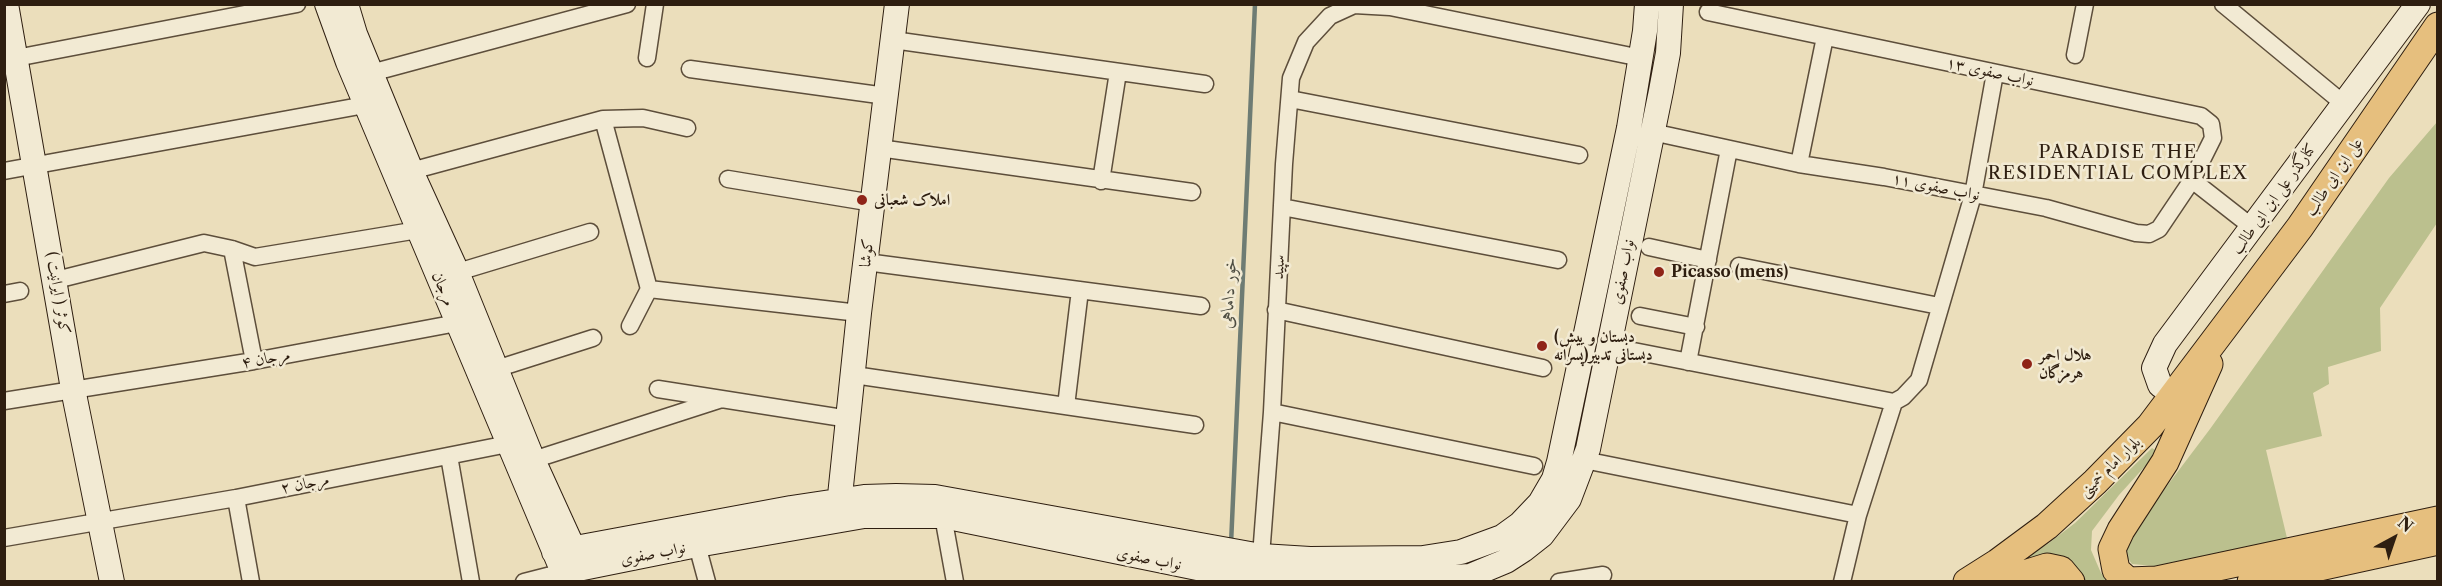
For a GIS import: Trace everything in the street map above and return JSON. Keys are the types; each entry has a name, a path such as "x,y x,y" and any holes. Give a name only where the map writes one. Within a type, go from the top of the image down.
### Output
{"main road":[{"name":"علی ابن ابی طالب","path":"2228,325 2300,227 2435,31"},
{"name":"بلوار امام خمینی","path":"1966,582 1997,563 2047,526 2136,443 2228,325"},
{"path":"2228,325 2165,462 2121,530 2112,549 2116,570 2128,581 2157,580 2438,520"},
{"path":"2251,582 2335,573 2438,541"},
{"path":"1999,582 2047,567 2061,570 2071,578 2071,582"}],"street":[{"name":"کوثر ( ایرانیت )","path":"6,4 36,165 73,389 112,582"},
{"path":"16,58 297,4"},
{"name":"مرجان","path":"327,4 365,105 418,230 448,275 496,369 533,460 568,560"},
{"name":"مرجان","path":"346,4 411,171 448,275 457,324 508,444 568,560"},
{"path":"371,73 627,4"},
{"path":"647,58 655,4"},
{"name":"کوشا","path":"838,511 859,313 897,4"},
{"name":"نواب صفوی","path":"568,560 838,511 864,516 943,516 1150,560 1254,566 1399,580 1470,576 1506,561 1542,535 1556,517 1569,499 1584,460 1608,346 1640,130 1641,58 1647,4"},
{"name":"نواب صفوی","path":"1254,566 1310,559 1423,558 1461,552 1511,531 1540,502 1554,479 1559,462 1583,342 1640,130 1668,53 1671,4"},
{"path":"2074,55 2085,4"},
{"path":"2223,4 2344,104"},
{"name":"کنارگذر علی ابن ابی طالب","path":"2173,394 2160,384 2154,368 2161,352 2418,4"},
{"path":"1354,5 1436,10 1641,58"},
{"name":"سپید","path":"1254,566 1272,412 1291,78 1306,42 1330,16 1354,5"},
{"name":"نواب صفوی ۱۳","path":"1708,12 2201,116 2211,124 2213,138 2192,180"},
{"path":"1799,164 1825,37"},
{"path":"893,40 1205,84"},
{"path":"690,69 886,96"},
{"path":"1101,181 1118,72"},
{"path":"1583,342 1894,402 1903,397 1919,380 1973,195 1995,74"},
{"path":"1290,99 1579,155"},
{"path":"4,171 365,105"},
{"path":"411,171 603,119 643,118 687,128"},
{"path":"603,119 649,289 630,326"},
{"name":"نواب صفوی ۱۱","path":"1640,130 1799,164 1884,177 2046,208 2136,233 2150,234 2159,229 2192,180"},
{"path":"879,148 1192,192"},
{"path":"1688,362 1729,149"},
{"path":"728,179 873,203"},
{"path":"2192,180 2252,227"},
{"path":"1282,207 1558,260"},
{"path":"56,280 204,243 255,257 418,230"},
{"path":"448,275 591,232"},
{"path":"1649,247 1708,260"},
{"path":"232,249 254,362"},
{"path":"866,262 1201,306"},
{"path":"1739,266 1939,306"},
{"path":"649,289 859,313"},
{"path":"1066,406 1080,290"},
{"path":"1276,310 1543,369"},
{"path":"1640,316 1696,327"},
{"name":"مرجان ۴","path":"4,401 254,362 457,324"},
{"path":"496,369 593,338"},
{"path":"854,375 1195,425"},
{"path":"658,389 849,419"},
{"path":"533,460 722,399"},
{"path":"1842,582 1858,515 1894,402"},
{"path":"1272,412 1534,466"},
{"name":"مرجان ۲","path":"4,538 236,498 508,444"},
{"path":"449,456 471,582"},
{"path":"1584,460 1858,515"},
{"name":"نواب صفوی","path":"568,560 697,545 896,496 935,497 1210,563"},
{"path":"236,498 251,582"},
{"path":"943,516 955,582"},
{"path":"697,545 707,582"},
{"path":"524,582 568,560"},
{"path":"1150,560 1179,582"},
{"path":"1558,582 1603,575"}],"green space":[{"path":"2437,122 2437,223 2380,308 2381,351 2328,367 2329,384 2313,393 2322,436 2266,450 2287,538 2190,560 2154,566 2132,564 2123,552 2148,511 2210,429 2389,178"},
{"path":"2152,448 2158,452 2119,495 2092,531 2091,550 2101,573 2109,581 2081,581 2006,570 2049,543 2075,523"}],"waterway":[{"name":"خور داماهی","path":"1231,544 1255,4"}],"place":[{"name":"املاک شعبانی","path":"862,200"},
{"name":"Picasso (mens)","path":"1659,272"},
{"name":"(دبستان و پیش دبستانی تدبیر(پسرانه","path":"1542,346"},
{"name":"هلال احمر هرمزگان","path":"2027,364"}],"district":[{"name":"PARADISE THE RESIDENTIAL COMPLEX","path":"2118,163"}]}
